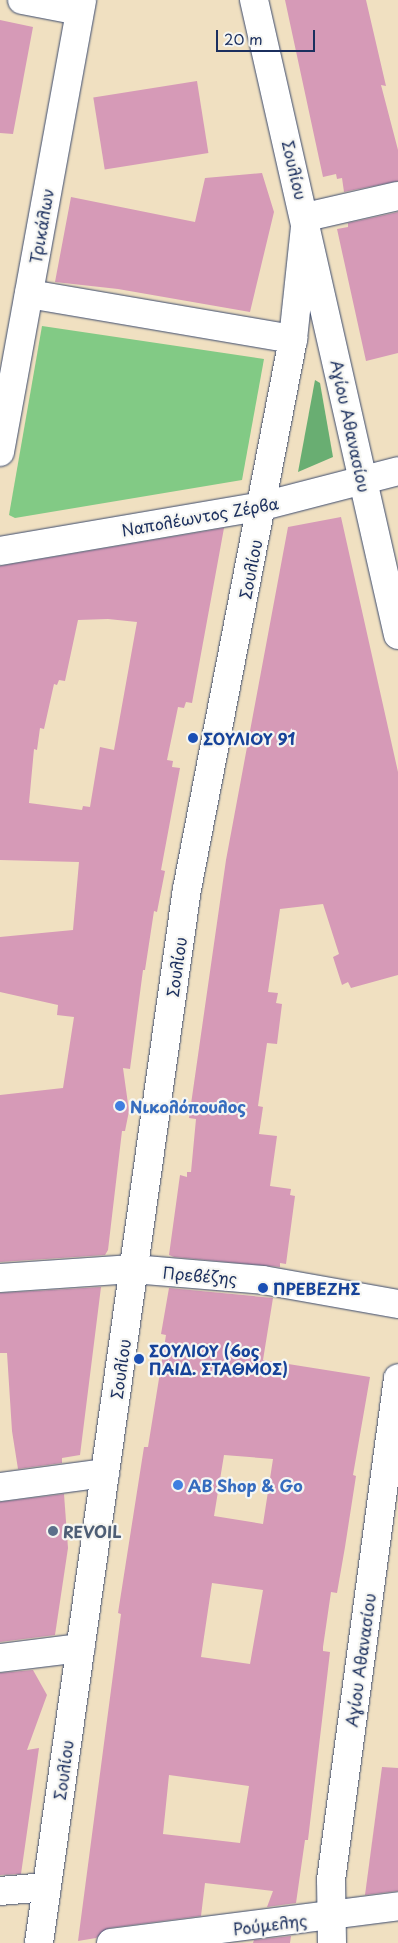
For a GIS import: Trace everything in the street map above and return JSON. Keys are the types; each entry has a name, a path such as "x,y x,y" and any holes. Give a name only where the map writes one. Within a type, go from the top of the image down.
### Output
{"street":[{"path":"22,0 80,5"},
{"name":"Σουλίου","path":"39,1943 187,889 263,506 292,339 306,217 254,0"},
{"name":"Τρικάλων","path":"0,452 80,5"},
{"path":"306,217 398,196"},
{"name":"Αγίου Αθανασίου","path":"306,217 398,635"},
{"path":"29,294 292,339"},
{"name":"Ναπολέωντος Ζέρβα","path":"0,551 263,506 398,471"},
{"name":"Πρεβέζης","path":"0,1278 133,1269 263,1280 398,1304"},
{"name":"Αγίου Αθανασίου","path":"332,1943 330,1880 398,1378"},
{"path":"0,1487 105,1473"},
{"path":"0,1658 80,1648"},
{"path":"0,1891 47,1887"},
{"name":"Ρούμελης","path":"111,1943 398,1906"}],"green space":[{"path":"42,326 264,359 242,480 15,518 9,515"},
{"path":"315,380 320,383 333,457 298,472"}],"building":[{"path":"285,0 366,0 386,86 381,85 398,150 398,181 344,192 342,178 337,179 336,174 323,177"},
{"path":"0,20 33,27 13,134 0,133"},
{"path":"197,81 208,153 105,170 93,97"},
{"path":"262,173 274,212 250,312 118,289 55,282 71,197 195,222 205,178"},
{"path":"398,212 398,353 366,361 337,229 348,227 348,223"},
{"path":"341,517 398,772 398,975 351,988 348,982 342,985 333,957 339,954 323,904 280,909 268,992 278,993 276,1003 282,1004 277,1044 267,1043 258,1106 263,1107 259,1134 277,1136 270,1186 291,1189 290,1195 295,1196 286,1264 280,1263 280,1267 174,1257 169,1255 180,1175 187,1177 187,1172 191,1172 196,1119 189,1118 226,860 288,527"},
{"path":"224,528 192,703 186,702 184,708 178,707 167,760 173,761 172,767 180,768 161,870 165,871 157,912 154,911 145,970 143,970 130,1069 123,1068 129,1111 125,1131 122,1131 108,1250 105,1255 0,1262 0,1095 63,1088 74,1017 57,1015 58,1005 0,992 0,937 73,930 79,862 0,860 0,566","holes":["108,619 137,622 114,750 100,747 90,807 83,806 82,810 29,803 34,749 37,750 40,728 44,729 54,684 57,685 59,680 65,681 78,620"]},
{"path":"101,1287 80,1455 62,1458 62,1463 18,1469 12,1431 7,1353 0,1353 0,1293"},
{"path":"169,1288 273,1298 263,1360 370,1377 353,1475 356,1476 337,1593 331,1592 323,1647 323,1651 330,1652 308,1840 305,1840 296,1903 267,1907 273,1891 205,1883 201,1916 109,1928 96,1938 78,1941 121,1614 118,1613 144,1447 148,1447 166,1335 161,1334","holes":["224,1455 273,1459 263,1524 214,1516","212,1583 263,1590 250,1664 201,1657","169,1775 249,1786 240,1843 163,1834"]},
{"path":"64,1494 68,1548 55,1635 0,1642 0,1502"},
{"path":"33,1670 47,1695 27,1750 39,1748 21,1874 0,1875 0,1673"},
{"path":"382,1767 398,1768 398,1891 365,1895"},
{"path":"291,1936 290,1943 253,1943 254,1940"}],"place":[{"name":"ΣΟΥΛΙΟΥ 91","path":"193,738"},
{"name":"Νικολόπουλος","path":"120,1106"},
{"name":"ΠΡΕΒΕΖΗΣ","path":"263,1288"},
{"name":"ΣΟΥΛΙΟΥ (6ος ΠΑΙΔ. ΣΤΑΘΜΟΣ)","path":"139,1359"},
{"name":"AB Shop & Go","path":"178,1485"},
{"name":"REVOIL","path":"53,1531"}]}
